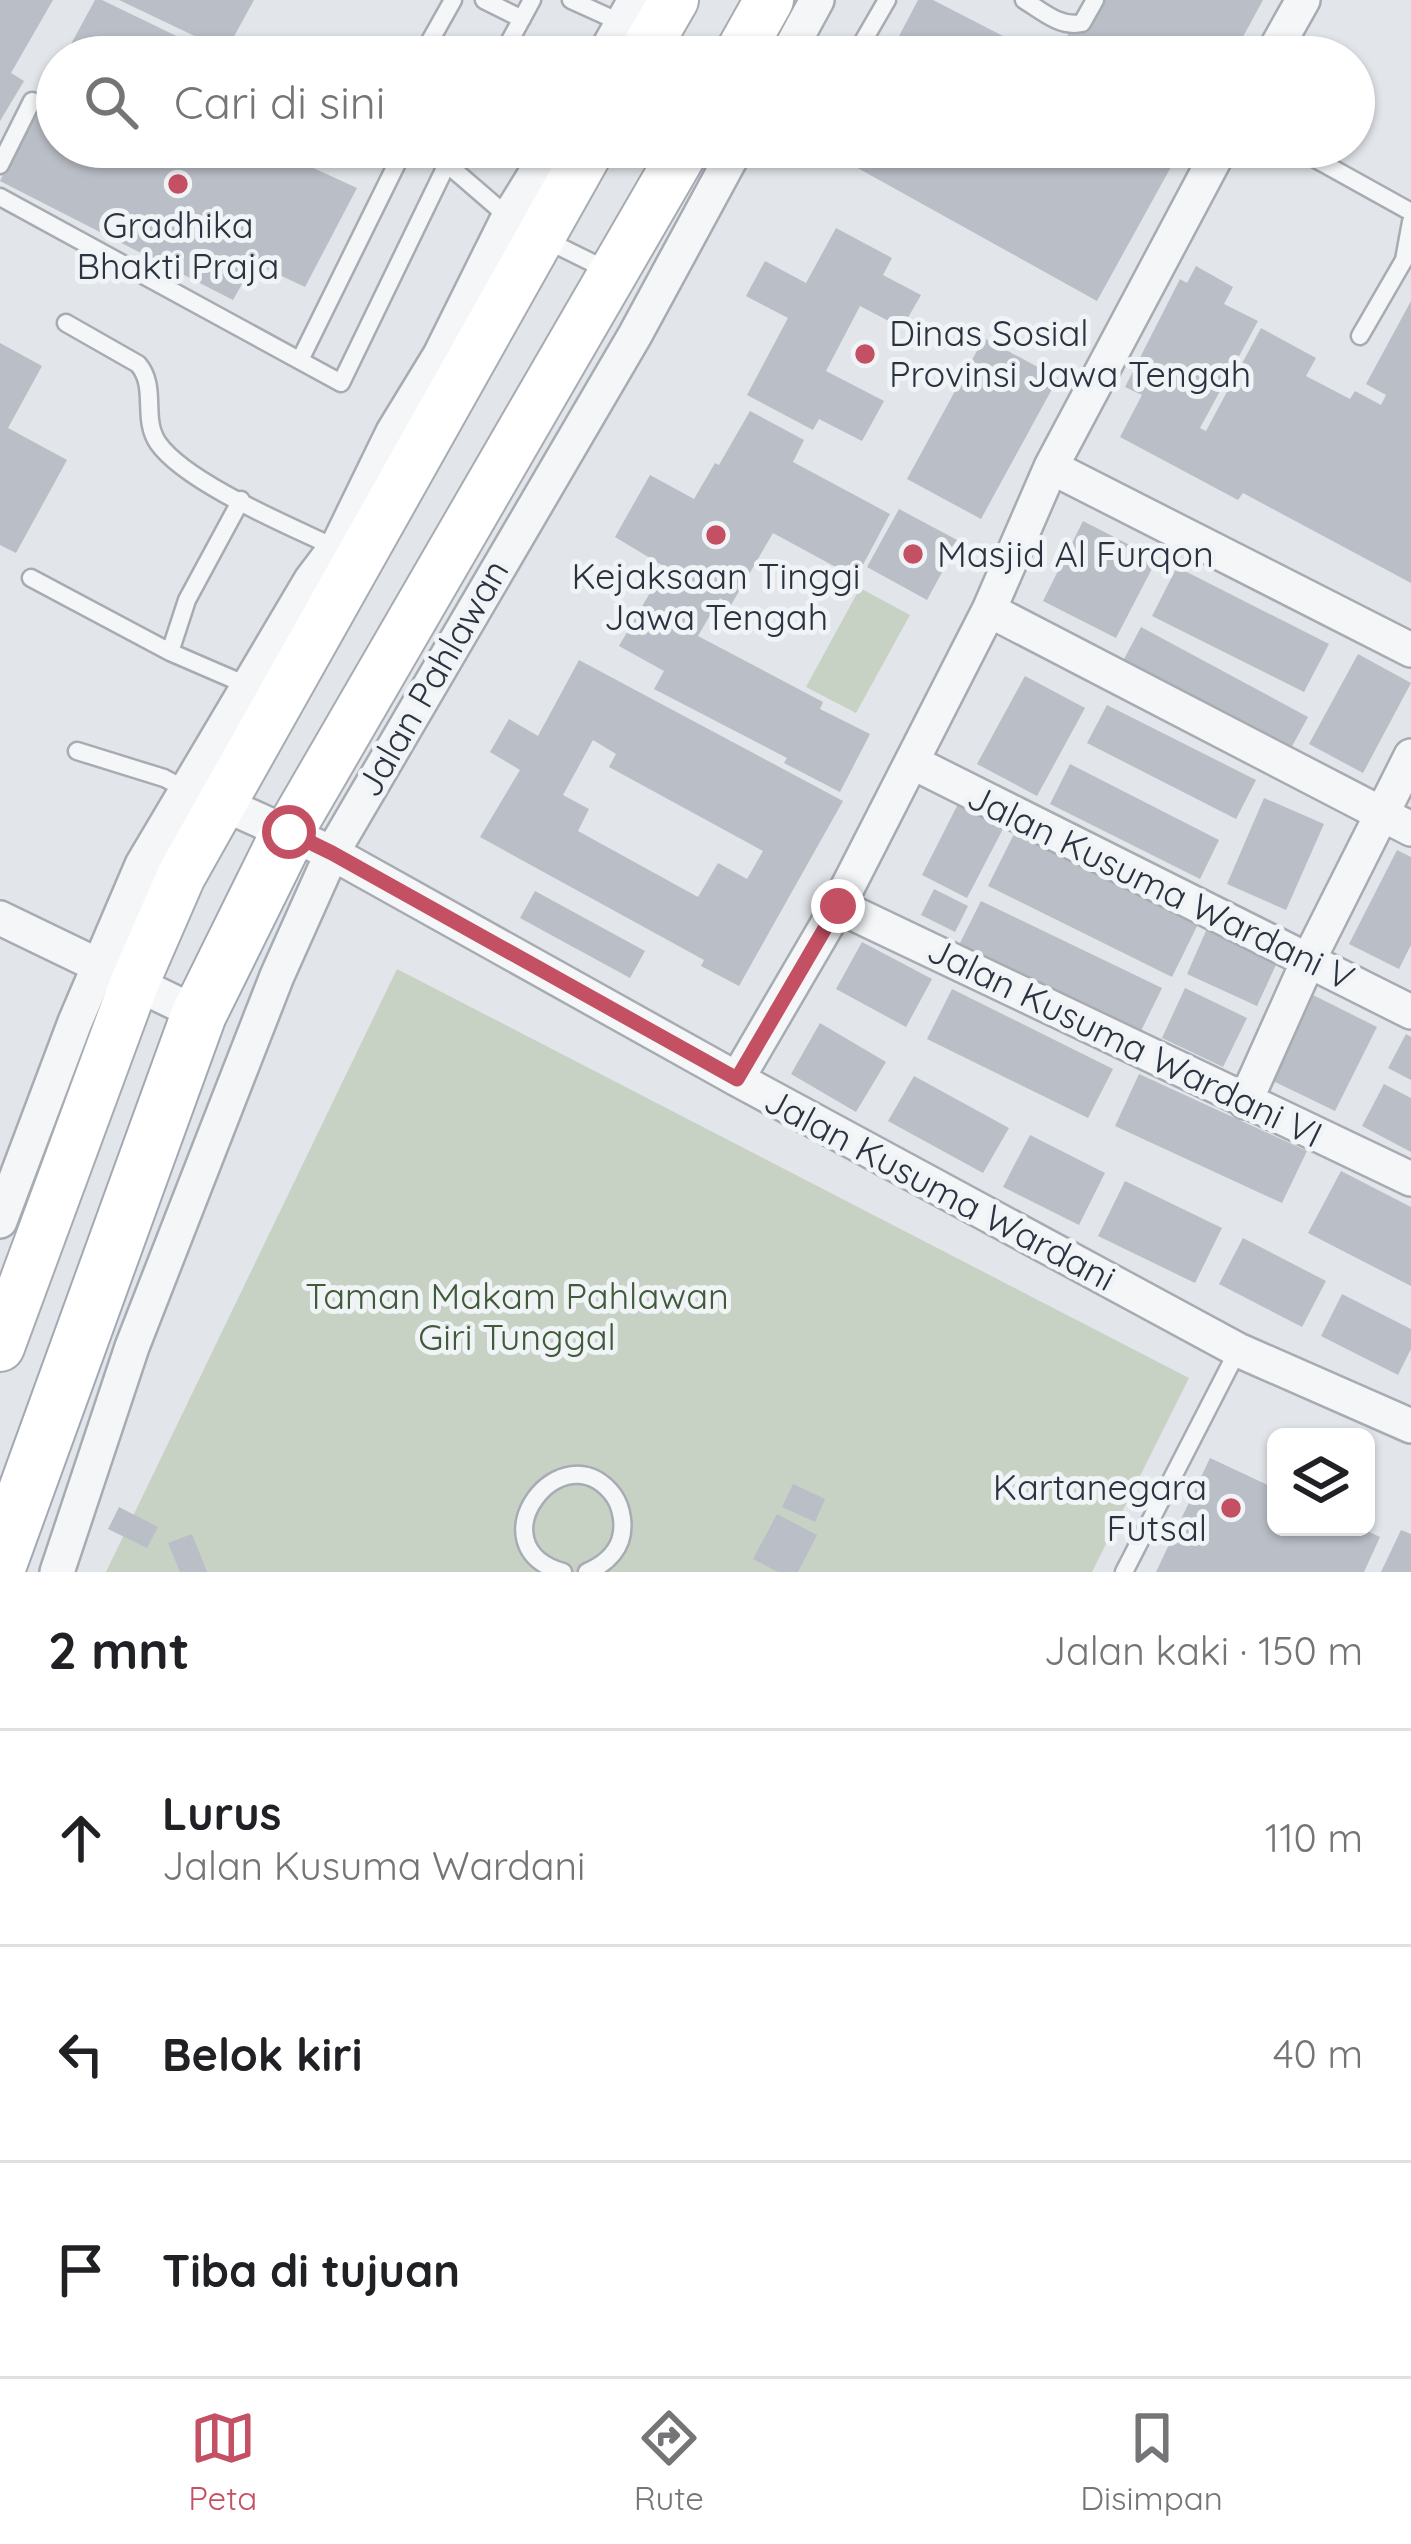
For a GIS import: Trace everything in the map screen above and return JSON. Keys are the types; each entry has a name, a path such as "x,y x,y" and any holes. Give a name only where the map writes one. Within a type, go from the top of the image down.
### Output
{"main road":[{"path":"749,36 769,0"},
{"path":"4,1320 117,976 182,876 204,796 347,554 525,228 574,168"},
{"name":"Jalan Pahlawan","path":"6,1544 199,1015 310,842 674,168"}],"street":[{"path":"798,36 818,0"},
{"path":"1283,36 1303,0"},
{"path":"525,228 545,168"},
{"name":"Jalan Pahlawan","path":"56,1572 132,1347 277,976 310,842 634,335 725,168"},
{"path":"737,1079 838,906 988,610 1051,467 1210,168"},
{"path":"1051,467 1411,650"},
{"path":"988,610 1396,822"},
{"path":"1245,1102 1309,959 1396,822 1411,756"},
{"name":"Jalan Kusuma Wardani V","path":"912,762 1411,1012"},
{"path":"204,796 310,842"},
{"name":"Jalan Kusuma Wardani","path":"310,842 1238,1350 1411,1426"},
{"name":"Jalan Kusuma Wardani VI","path":"838,906 1411,1179"},
{"path":"0,918 199,1015"},
{"path":"0,1221 75,1022 117,976"}],"lane":[{"path":"433,36 453,0"},
{"path":"484,0 522,19"},
{"path":"513,36 532,0"},
{"path":"571,0 645,24"},
{"path":"866,36 887,0"},
{"path":"1024,0 1065,25 1082,23 1095,0"},
{"path":"0,165 32,101"},
{"path":"300,360 395,168"},
{"path":"0,196 341,382 445,168"},
{"path":"464,168 525,228 615,274"},
{"path":"1332,168 1411,212"},
{"path":"1360,337 1404,260 1411,222"},
{"path":"66,323 138,364 148,382 149,419 159,445 205,482 347,554"},
{"path":"170,652 187,600 241,500"},
{"path":"31,578 262,695"},
{"path":"77,751 164,778 204,796"},
{"path":"1124,1572 1238,1350"},
{"path":"556,1571 530,1548 525,1516 541,1489 570,1476 601,1484 621,1510 620,1541 612,1555 587,1572"}],"green space":[{"path":"860,588 910,615 856,713 806,687"},
{"name":"Taman Makam Pahlawan Giri Tunggal","path":"397,969 1189,1378 1092,1572 106,1572"}],"building":[{"path":"0,0 53,0 11,73 24,81 0,121"},
{"path":"95,0 102,0 177,36 75,36"},
{"path":"119,0 254,0 234,36 195,36"},
{"path":"918,0 933,0 1003,36 899,36"},
{"path":"1086,0 1263,0 1243,36 1067,36"},
{"name":"Gradhika Bhakti Praja","path":"36,111 36,168 313,168 357,188 305,287 254,263 233,300 0,181"},
{"path":"858,168 1170,168 1097,301"},
{"path":"836,228 892,258 883,275 921,295 902,328 860,306 826,371 884,401 862,441 819,419 813,430 747,395 788,318 746,296 765,261 806,283"},
{"path":"1196,266 1233,287 1224,304 1258,321 1200,428 1206,431 1261,328 1316,358 1306,376 1350,399 1355,391 1381,405 1386,395 1366,384 1411,301 1411,583 1243,493 1238,500 1120,437 1142,395 1125,387 1180,279 1187,283"},
{"path":"984,338 1058,378 981,519 907,479"},
{"path":"0,343 42,366 8,428 67,460 16,553 0,545"},
{"path":"750,411 804,440 793,462 890,514 856,578 773,533 731,605 720,598 698,636 823,702 820,709 870,734 840,792 784,763 787,758 654,689 664,671 619,646 665,567 615,537 650,475 694,499"},
{"name":"Masjid Al Furqon","path":"899,509 959,541 927,600 867,567"},
{"path":"1083,521 1157,559 1116,638 1043,601"},
{"path":"1177,567 1329,644 1304,692 1152,616"},
{"path":"1141,627 1308,717 1290,750 1123,661"},
{"path":"1358,654 1411,683 1363,773 1309,744"},
{"path":"579,660 843,801 739,986 701,966 704,960 480,837 520,770 490,752 509,719 538,736","holes":["593,740 616,754 609,767 763,851 747,879 718,863 698,897 578,831 589,809 563,795"]},
{"path":"1025,676 1085,708 1037,796 977,764"},
{"path":"1107,705 1256,780 1236,819 1087,743"},
{"path":"1070,764 1219,840 1200,879 1050,804"},
{"path":"1264,798 1324,824 1286,910 1227,884"},
{"path":"958,804 1004,827 967,898 922,875"},
{"path":"1017,828 1201,918 1172,977 988,886"},
{"path":"1397,850 1411,857 1411,945 1399,969 1349,944"},
{"path":"934,889 968,906 955,932 921,915"},
{"path":"535,891 645,951 630,978 520,918"},
{"path":"981,901 1162,988 1139,1035 958,947"},
{"path":"1209,924 1280,956 1257,1006 1187,974"},
{"path":"862,942 932,979 906,1027 836,989"},
{"path":"1185,988 1247,1018 1223,1067 1162,1038"},
{"path":"952,989 1113,1069 1088,1118 927,1039"},
{"path":"1311,994 1377,1027 1335,1111 1269,1079"},
{"path":"820,1023 886,1062 856,1112 791,1074"},
{"path":"1406,1034 1411,1037 1411,1080 1388,1068"},
{"path":"1139,1074 1307,1151 1282,1203 1115,1126"},
{"path":"914,1076 1009,1128 983,1173 888,1121"},
{"path":"1384,1084 1411,1098 1411,1152 1362,1126"},
{"path":"1030,1135 1105,1173 1079,1225 1003,1187"},
{"path":"1341,1171 1411,1207 1411,1286 1308,1233"},
{"path":"1125,1181 1222,1228 1195,1283 1098,1236"},
{"path":"1243,1238 1326,1281 1302,1327 1219,1284"},
{"path":"1342,1294 1411,1329 1411,1349 1398,1375 1321,1336"},
{"name":"Kartanegara Futsal","path":"1210,1458 1267,1485 1267,1536 1380,1537 1364,1572 1156,1572"},
{"path":"793,1484 825,1499 815,1522 782,1507"},
{"path":"119,1507 158,1527 147,1548 108,1529"},
{"path":"777,1514 817,1535 798,1572 778,1572 753,1559"},
{"path":"1401,1530 1411,1534 1411,1572 1381,1572"},
{"path":"192,1534 207,1572 180,1572 168,1543"}],"place":[{"name":"Gradhika Bhakti Praja","path":"178,184"},
{"name":"Dinas Sosial Provinsi Jawa Tengah","path":"865,354"},
{"name":"Kejaksaan Tinggi Jawa Tengah","path":"716,535"},
{"name":"Masjid Al Furqon","path":"913,554"},
{"name":"Kartanegara Futsal","path":"1231,1508"}],"route":[{"path":"289,832 737,1079 838,906"}]}
